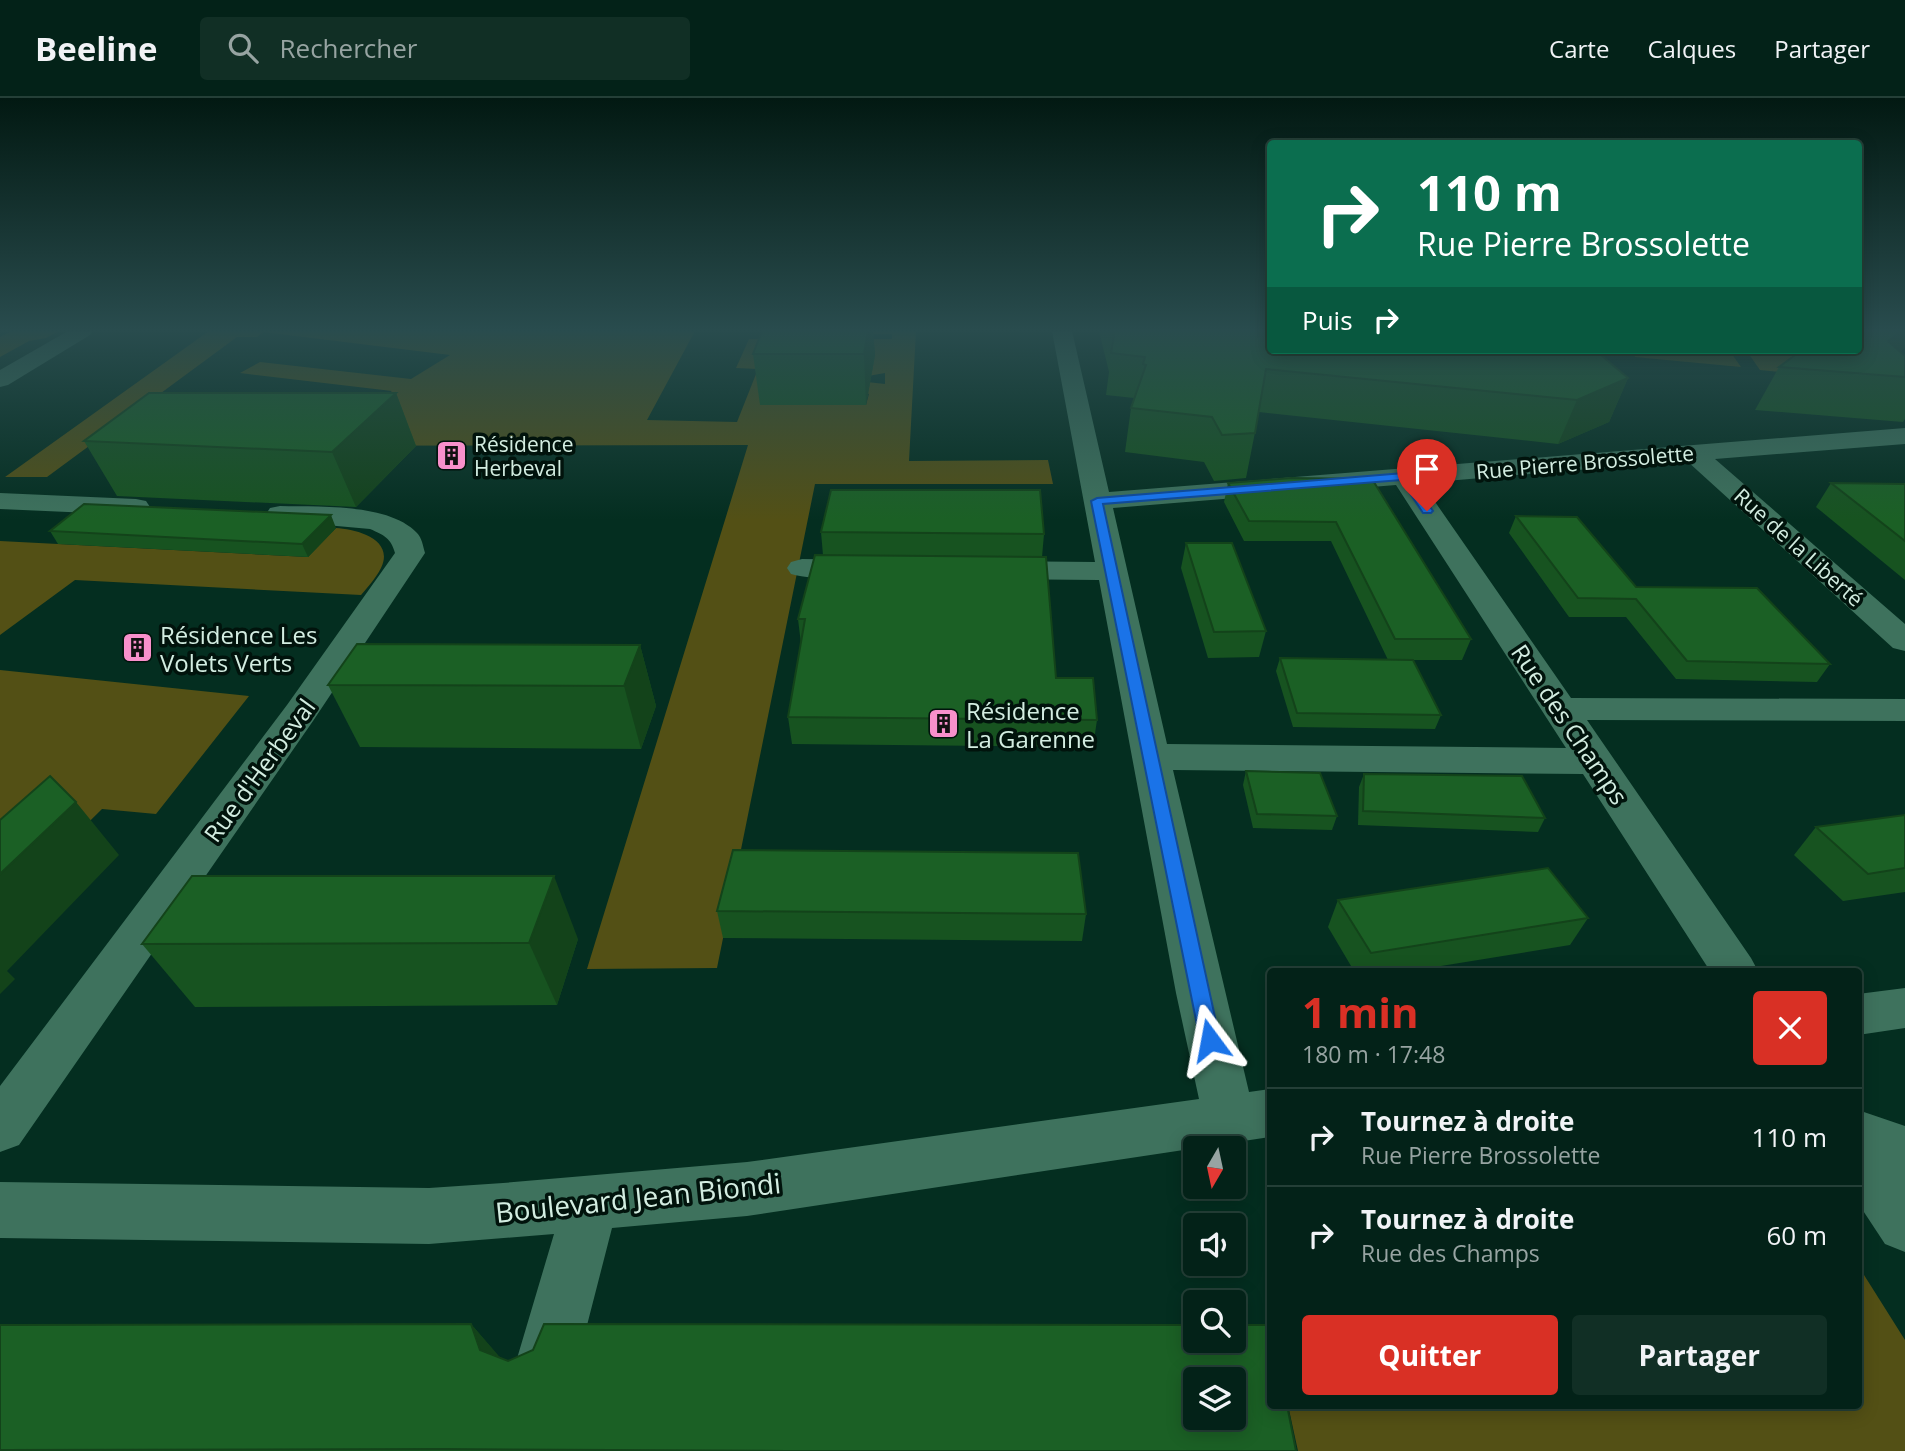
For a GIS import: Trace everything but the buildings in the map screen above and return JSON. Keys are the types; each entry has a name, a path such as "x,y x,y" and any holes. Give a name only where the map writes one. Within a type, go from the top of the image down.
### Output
{"street":[{"path":"1075,394 1200,993 1250,1116"},
{"name":"Rue Pierre Brossolette","path":"1097,501 1905,436"},
{"name":"Rue de la Liberté","path":"1693,453 1905,641"},
{"name":"Rue des Champs","path":"1404,477 1733,968"},
{"path":"0,501 162,508"},
{"name":"Rue d'Herbeval","path":"0,1128 293,722 411,553 411,545 400,531 375,521 245,512"},
{"path":"802,568 896,569"},
{"path":"963,569 1111,571"},
{"path":"1560,709 1905,710"},
{"path":"1150,757 1594,761"},
{"path":"1862,1014 1905,1008"},
{"name":"Boulevard Jean Biondi","path":"0,1210 429,1216 590,1204 747,1188 1250,1116"},
{"path":"1862,1136 1905,1151"},
{"path":"1862,1161 1905,1224"},
{"path":"544,1372 590,1204"}],"shaded area":[{"path":"121,394 159,394 47,477 5,477"},
{"path":"387,394 661,394 647,420 737,422 748,394 783,394 760,404 866,405 869,394 913,394 909,461 1048,460 1053,484 815,484 717,968 587,969 748,445 178,446 351,419"},
{"path":"336,528 363,533 383,550 381,568 361,595 75,580 0,635 0,541 308,557"},
{"path":"0,670 249,696 156,814 102,809 16,894 0,892"},
{"path":"1862,1272 1905,1340 1905,1451 1298,1451 1289,1409 1862,1409"}],"place":[{"name":"Résidence Herbeval","path":"451,456"},
{"name":"Résidence Les Volets Verts","path":"137,648"},
{"name":"Résidence La Garenne","path":"943,724"}],"route":[{"path":"1210,1040 1097,501 1404,477 1427,511"}]}
